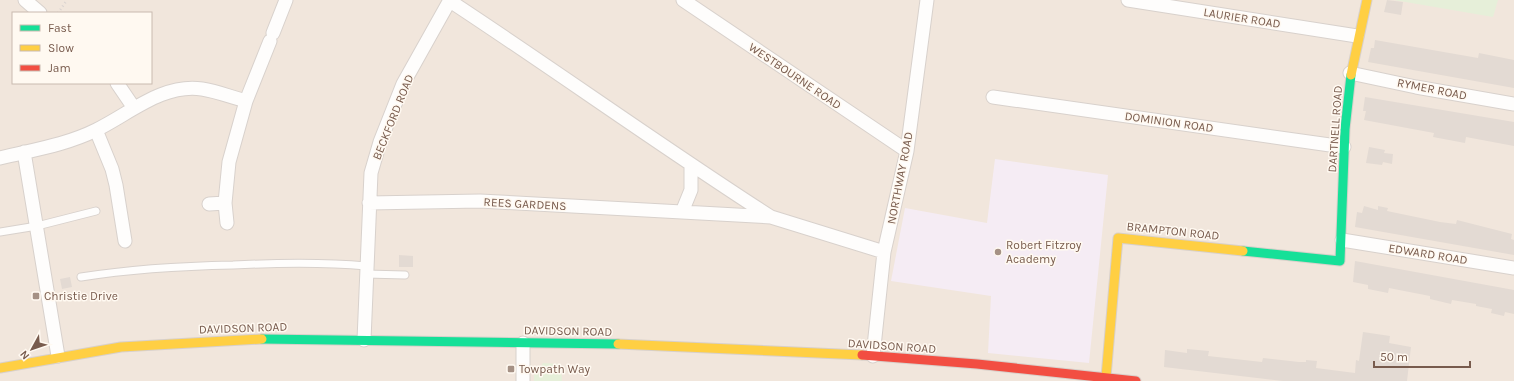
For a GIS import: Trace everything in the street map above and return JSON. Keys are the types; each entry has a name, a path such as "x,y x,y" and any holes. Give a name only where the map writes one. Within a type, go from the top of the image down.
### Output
{"street":[{"path":"25,0 39,12"},
{"path":"227,223 225,204 229,162 246,101 286,0"},
{"name":"REES GARDENS","path":"450,0 558,72 691,166 771,217"},
{"name":"BECKFORD ROAD","path":"364,340 371,173 380,142 403,84 450,0"},
{"name":"WESTBOURNE ROAD","path":"683,0 907,151"},
{"name":"NORTHWAY ROAD","path":"873,356 884,252 907,151 927,0"},
{"name":"LAURIER ROAD","path":"1128,0 1357,36"},
{"name":"DARTNELL ROAD","path":"1340,261 1342,240 1344,147 1350,73 1357,36 1367,0"},
{"name":"RYMER ROAD","path":"1350,73 1416,87 1514,104"},
{"path":"118,84 134,108"},
{"path":"0,158 67,142 96,130 134,108 164,94 187,88 202,89 246,101"},
{"name":"DOMINION ROAD","path":"993,97 1344,147"},
{"path":"96,130 112,169 125,241"},
{"path":"24,152 58,356"},
{"path":"682,212 691,190 691,166"},
{"name":"REES GARDENS","path":"369,203 480,201 771,217 884,252"},
{"path":"209,204 225,204"},
{"name":"BRAMPTON ROAD","path":"1106,377 1118,238 1340,261"},
{"name":"EDWARD ROAD","path":"1342,240 1514,268"},
{"name":"DAVIDSON ROAD","path":"0,368 58,356 121,347 213,340 279,338 523,343 603,343 873,356 1136,381"},
{"path":"523,343 523,381"}],"lane":[{"path":"0,232 36,226 96,211"},
{"path":"82,277 135,270 271,263 344,264 366,270 405,275"}],"path":[{"path":"59,12 67,0"}],"shaded area":[{"path":"0,0 1514,0 1514,381 0,381"},
{"name":"Robert Fitzroy Academy","path":"995,159 1108,175 1089,363 988,353 991,296 891,281 905,208 987,223"}],"green space":[{"path":"1394,0 1498,0 1493,17"},
{"path":"543,363 561,364 562,381 534,381 534,375"}],"building":[{"path":"1387,0 1403,2 1401,15 1384,12"},
{"path":"1375,40 1478,58 1479,53 1514,60 1514,88 1368,62 1371,48 1374,48"},
{"path":"1365,97 1514,122 1514,146 1466,137 1465,143 1433,137 1434,133 1364,120 1366,111 1363,111"},
{"path":"1369,147 1385,150 1384,153 1393,154 1392,164 1383,162 1382,165 1366,163"},
{"path":"1364,206 1378,210 1378,206 1388,208 1387,211 1440,222 1456,224 1457,220 1512,234 1511,239 1514,240 1514,255 1355,227 1357,212 1362,213"},
{"path":"399,255 413,256 413,267 399,267"},
{"path":"1355,261 1514,290 1514,314 1505,312 1504,316 1491,313 1492,309 1476,306 1476,304 1452,300 1451,304 1430,299 1430,296 1389,288 1388,293 1368,289 1368,285 1353,282"},
{"path":"70,277 72,287 62,289 60,279"},
{"path":"1363,332 1390,336 1389,343 1411,347 1407,381 1283,381 1164,367 1165,350 1187,353 1187,349 1209,351 1208,356 1262,362 1263,358 1299,362 1306,362 1306,360 1317,361 1316,368 1355,373 1356,360 1359,361"}],"traffic: fast":[{"path":"1243,251 1340,261 1345,129 1351,75"},
{"path":"262,339 618,344"}],"traffic: slow":[{"path":"1351,75 1367,0"},
{"path":"1106,377 1118,238 1243,251"},
{"path":"0,368 121,347 262,339"},
{"path":"618,344 862,355"}],"traffic: jam":[{"path":"862,355 977,364 1136,381"}],"place":[{"name":"Robert Fitzroy Academy","path":"998,252"},
{"name":"Christie Drive","path":"36,296"},
{"name":"Towpath Way","path":"511,369"}]}
